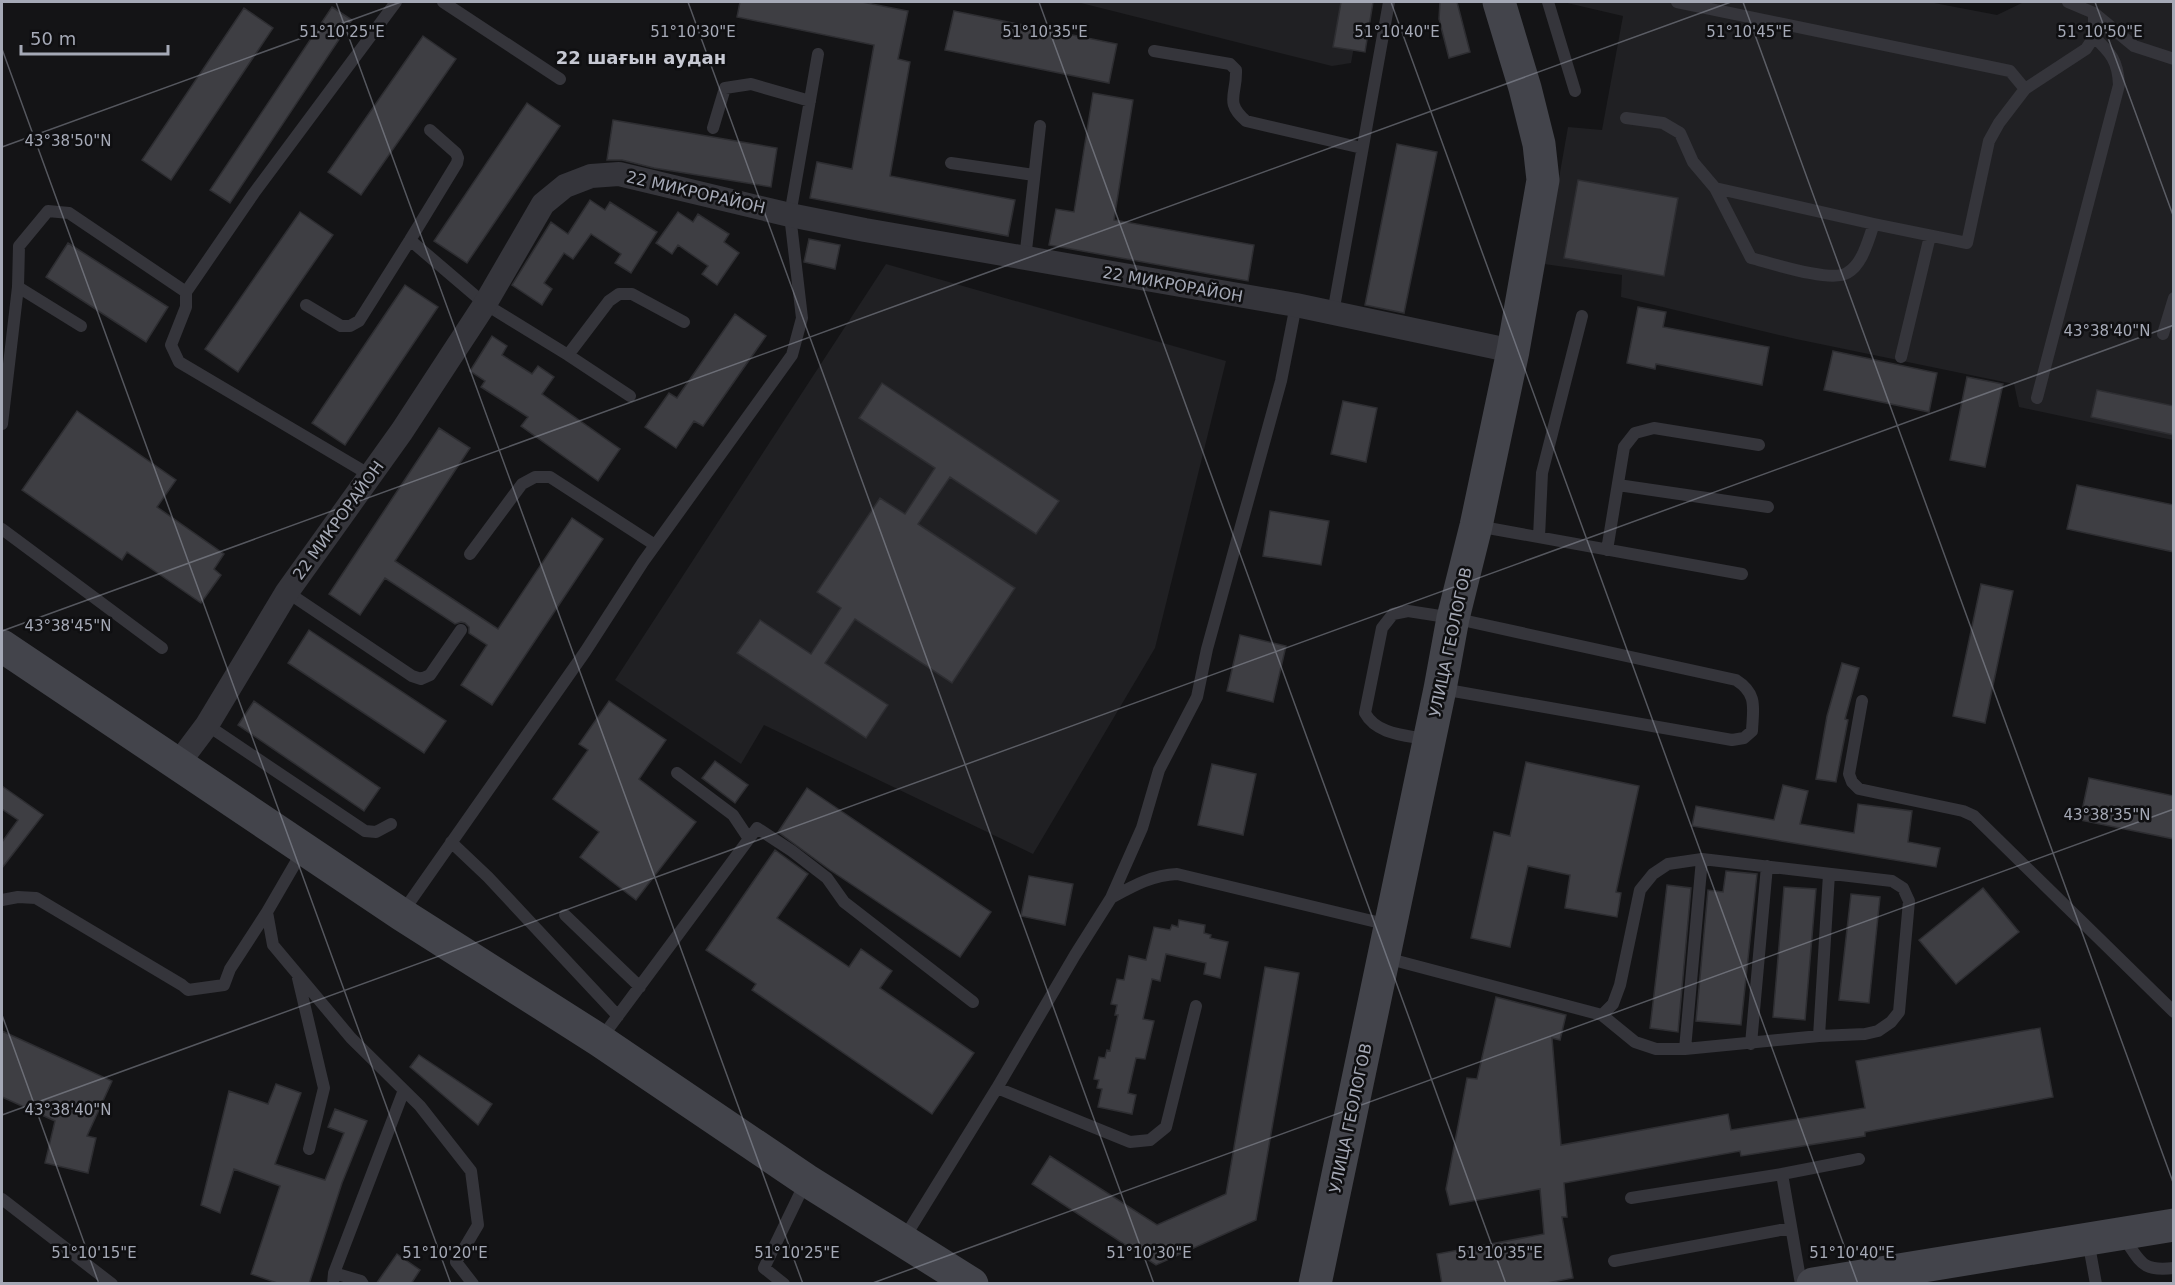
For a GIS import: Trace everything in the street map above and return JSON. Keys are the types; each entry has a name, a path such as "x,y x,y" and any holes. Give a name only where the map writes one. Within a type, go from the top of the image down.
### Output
{"main road":[{"name":"УЛИЦА ГЕОЛОГОВ","path":"1315,1284 1430,741 1453,618 1476,526 1513,351 1543,180 1539,144 1528,99 1499,2"},
{"path":"2,646 401,914 609,1028 806,1180 972,1284"},
{"path":"1813,1284 2174,1225"}],"street":[{"name":"22 МИКРОРАЙОН","path":"177,765 207,725 287,592 402,431 485,304 543,204 565,186 591,176 620,174 790,215 1025,259 1296,305 1513,351"}],"lane":[{"path":"370,475 179,362 171,345 186,307 186,291 254,193 396,2"},
{"path":"443,2 560,79"},
{"path":"1333,313 1389,2"},
{"path":"1548,2 1575,91"},
{"path":"1677,2 2010,71 2025,90"},
{"path":"2068,2 2094,14 2134,46 2174,59"},
{"path":"1715,188 1967,243 1989,141 1999,123 2025,90 2085,50 2094,36 2094,14"},
{"path":"2037,398 2119,85 2118,70 2111,53 2094,36"},
{"path":"1154,51 1230,64 1236,70 1233,102 1235,112 1246,122 1362,148"},
{"path":"401,914 585,652 655,545 792,355 802,318 790,215 818,54"},
{"path":"713,128 725,88 751,84 810,100"},
{"path":"1626,118 1663,123 1680,133 1693,162 1715,188 1751,258 1832,278 1848,273 1860,260 1874,224"},
{"path":"1025,259 1040,126"},
{"path":"306,305 341,326 350,326 359,321 457,163 456,153 430,130"},
{"path":"951,163 1034,176"},
{"path":"2,424 18,287 19,246 48,212 69,213 186,291"},
{"path":"1901,357 1930,236"},
{"path":"410,240 485,304 630,396"},
{"path":"18,287 81,326"},
{"path":"568,355 609,301 619,294 632,294 684,322"},
{"path":"2163,334 2174,298"},
{"path":"902,1241 1111,898 1142,828 1159,770 1197,697 1209,638 1281,381 1296,305"},
{"path":"1539,537 1542,473 1582,316"},
{"path":"1607,550 1624,447 1635,433 1654,428 1759,445"},
{"path":"470,554 522,484 535,477 550,477 655,545"},
{"path":"1618,485 1768,507"},
{"path":"1476,526 1742,573"},
{"path":"2,529 162,648"},
{"path":"287,592 412,676 421,679 430,675 461,630"},
{"path":"1430,741 1385,731 1371,724 1365,713 1382,628 1394,614 1408,611 1453,618 1736,680 1747,687 1753,697 1752,731 1744,738 1732,740 1440,689"},
{"path":"1862,701 1849,774 1852,782 1859,789 1963,811 1974,816 2174,1012"},
{"path":"207,725 365,831 376,832 390,824"},
{"path":"677,773 733,815 749,839"},
{"path":"451,842 496,886 609,1028 757,828 827,878 844,902 973,1002"},
{"path":"2,900 18,897 36,898 188,990 224,985 231,969 303,849"},
{"path":"1686,1049 1702,858"},
{"path":"1385,958 1602,1015 1635,1042 1656,1049 1686,1049 1864,1034 1878,1031 1891,1022 1899,1012 1909,901 1903,888 1892,881 1702,858 1668,864 1653,874 1640,890 1620,985 1613,1004 1602,1015"},
{"path":"1751,1044 1767,866"},
{"path":"1819,1036 1829,873"},
{"path":"1111,898 1148,879 1177,874 1390,926"},
{"path":"267,912 273,945 351,1038 420,1106 471,1171 478,1225 456,1263 473,1284"},
{"path":"566,915 640,987"},
{"path":"297,974 324,1088 309,1149"},
{"path":"997,1088 1130,1142 1150,1140 1166,1127 1196,1006"},
{"path":"363,1284 361,1281 334,1278 404,1090"},
{"path":"1631,1198 1782,1174 1859,1159"},
{"path":"1782,1174 1802,1284"},
{"path":"784,1284 764,1268 806,1180"},
{"path":"2,1199 111,1284"},
{"path":"1614,1261 1791,1228"},
{"path":"2120,1233 2149,1268 2157,1270 2174,1268"},
{"path":"2088,1239 2096,1284"}],"shaded area":[{"path":"1077,2 1362,2 1351,63 1332,66"},
{"path":"1563,2 1929,2 1997,15 2024,2 2173,2 2173,440 2019,407 2014,384 1796,339 1621,297 1622,275 1544,264 1568,127 1602,130 1623,16"},
{"path":"886,264 1226,361 1155,648 1033,854 764,725 741,764 615,680"}],"building":[{"path":"740,2 862,2 908,11 898,59 910,62 890,176 1015,200 1008,236 810,198 817,162 852,169 874,45 737,17"},
{"path":"1341,2 1373,2 1365,52 1333,47"},
{"path":"1440,2 1457,2 1470,52 1449,58 1439,19"},
{"path":"332,7 352,20 230,203 210,190"},
{"path":"244,8 273,28 171,180 142,160"},
{"path":"954,11 1117,44 1109,83 945,50"},
{"path":"423,36 456,59 361,195 328,172"},
{"path":"1093,93 1133,100 1114,220 1254,245 1248,281 1049,245 1056,209 1074,212"},
{"path":"527,103 560,126 467,263 434,241"},
{"path":"613,120 777,148 771,187 654,168 622,160 607,160"},
{"path":"1397,144 1437,152 1404,313 1365,305"},
{"path":"1578,180 1678,198 1664,276 1564,258"},
{"path":"590,200 605,210 610,202 657,232 631,273 615,263 621,254 591,234 573,259 564,253 544,283 552,289 542,305 512,285 551,222 568,234"},
{"path":"300,212 333,235 238,372 205,349"},
{"path":"678,212 693,222 698,214 729,234 724,242 739,253 717,285 702,274 708,266 678,245 672,254 656,243"},
{"path":"809,239 840,245 835,269 804,262"},
{"path":"68,243 168,307 146,342 46,277"},
{"path":"405,285 438,307 345,445 312,423"},
{"path":"1638,307 1666,312 1663,327 1769,347 1762,385 1656,364 1655,369 1627,363"},
{"path":"735,314 766,336 703,426 694,421 676,448 645,427 669,393 677,398"},
{"path":"492,336 507,346 502,355 532,374 538,366 554,377 542,394 620,449 598,481 521,426 528,417 481,387 485,381 470,371"},
{"path":"1833,351 1937,373 1929,412 1824,390"},
{"path":"1967,377 2003,384 1985,467 1950,460"},
{"path":"882,383 1059,501 1036,534 950,477 918,524 1015,588 952,683 855,619 825,663 888,705 866,738 737,653 760,620 811,654 841,608 817,592 880,498 905,514 935,468 859,418"},
{"path":"2097,390 2174,406 2174,435 2091,417"},
{"path":"1343,401 1377,408 1366,462 1331,454"},
{"path":"77,411 176,480 157,507 224,554 214,569 221,575 201,603 127,552 122,560 22,490"},
{"path":"439,428 470,448 395,561 498,629 572,518 603,539 492,705 461,685 487,645 469,633 469,627 465,623 455,624 385,578 360,615 329,594"},
{"path":"2077,485 2174,505 2174,552 2067,529"},
{"path":"1270,511 1329,521 1321,565 1263,556"},
{"path":"1981,584 2013,591 1985,723 1953,716"},
{"path":"309,630 446,721 424,753 288,663"},
{"path":"1240,635 1286,646 1273,702 1227,691"},
{"path":"1842,663 1859,668 1845,719 1848,720 1836,782 1816,779 1827,716"},
{"path":"254,701 380,788 364,811 238,725"},
{"path":"609,701 666,740 639,779 696,822 636,900 580,857 599,832 553,799 588,750 579,744"},
{"path":"715,761 748,785 735,803 702,778"},
{"path":"1526,762 1639,786 1616,892 1621,893 1617,917 1565,908 1570,875 1528,866 1510,947 1471,938 1494,832 1510,836"},
{"path":"1212,764 1256,774 1243,835 1198,825"},
{"path":"2089,778 2174,796 2174,839 2080,820"},
{"path":"1783,785 1808,791 1800,824 1854,833 1858,804 1912,811 1908,842 1940,848 1936,867 1692,826 1696,806 1774,820"},
{"path":"2,786 43,815 2,868 2,842 18,820 2,809"},
{"path":"807,788 991,912 960,957 830,870 778,832"},
{"path":"775,850 808,874 777,918 849,967 861,949 892,971 880,988 974,1053 932,1114 752,990 756,984 706,950"},
{"path":"1726,871 1757,874 1741,1025 1696,1021 1708,890 1723,892"},
{"path":"1029,876 1073,884 1065,925 1021,916"},
{"path":"1667,885 1691,888 1678,1032 1650,1028"},
{"path":"1784,887 1816,889 1805,1020 1773,1017"},
{"path":"1983,888 2019,932 1956,984 1919,940"},
{"path":"1851,894 1880,897 1869,1003 1839,1000"},
{"path":"1179,920 1205,925 1204,933 1211,935 1210,938 1228,942 1220,978 1204,974 1206,963 1166,954 1160,981 1152,979 1143,1019 1154,1021 1145,1059 1136,1058 1128,1093 1136,1095 1132,1114 1098,1107 1102,1089 1097,1088 1099,1080 1094,1079 1099,1057 1105,1058 1107,1050 1110,1051 1118,1015 1115,1015 1117,1005 1111,1004 1117,979 1124,980 1129,956 1146,960 1154,927 1170,930 1172,925 1178,927"},
{"path":"1265,967 1299,973 1256,1220 1156,1265 1032,1184 1050,1156 1157,1225 1226,1194"},
{"path":"1496,997 1566,1015 1560,1040 1552,1038 1561,1145 1728,1114 1731,1130 1865,1108 1856,1061 2040,1028 2053,1097 1865,1132 1865,1136 1741,1156 1740,1151 1564,1183 1567,1217 1562,1217 1573,1278 1542,1284 1442,1284 1437,1254 1544,1234 1540,1189 1450,1205 1446,1189 1467,1078 1477,1079"},
{"path":"2,1031 112,1081 87,1136 96,1138 88,1173 45,1163 55,1121 2,1097"},
{"path":"419,1055 492,1104 478,1125 410,1067"},
{"path":"276,1084 301,1093 275,1164 325,1180 344,1133 328,1127 335,1109 367,1121 342,1183 309,1284 280,1284 251,1274 280,1186 234,1169 220,1213 201,1205 229,1091 268,1104"},
{"path":"397,1254 420,1270 411,1284 376,1284"}],"district":[{"name":"22 шағын аудан","path":"641,58"}]}
